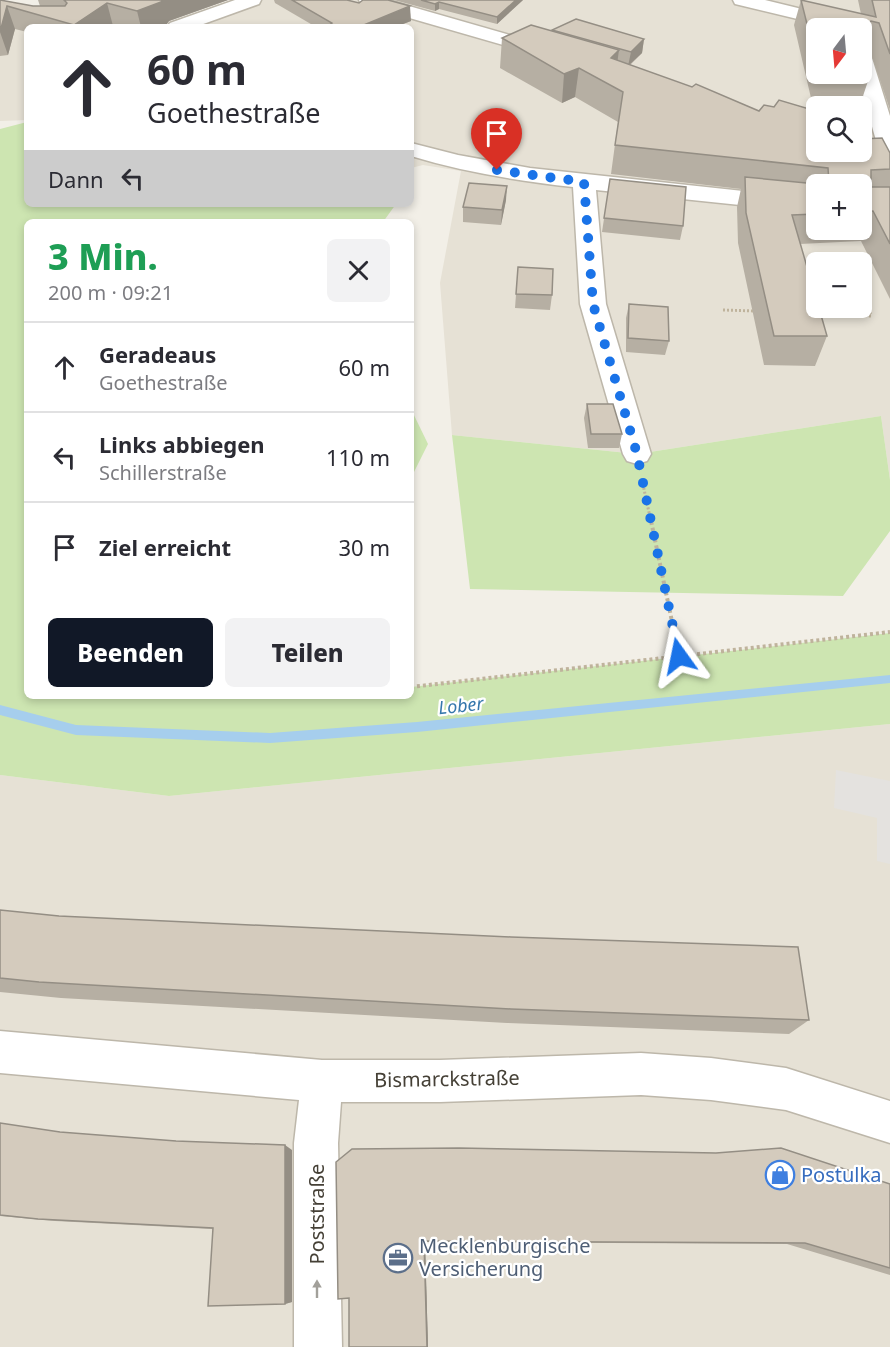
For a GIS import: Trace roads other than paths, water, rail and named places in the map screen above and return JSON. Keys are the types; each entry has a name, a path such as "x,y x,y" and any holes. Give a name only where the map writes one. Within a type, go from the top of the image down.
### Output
{"street":[{"path":"185,24 252,0"},
{"path":"368,0 568,57"},
{"path":"742,0 831,18"},
{"path":"868,84 883,151"},
{"path":"414,149 442,159 514,173 709,197 806,205"},
{"path":"584,182 593,304 637,454"},
{"name":"Bismarckstraße","path":"0,1052 322,1081 440,1081 641,1074 699,1078 786,1089 854,1108 890,1122"},
{"name":"Poststraße","path":"318,1347 316,1143 322,1081"}],"waterway":[{"name":"Lober","path":"0,710 76,730 270,738 417,727 890,679"}],"place":[{"name":"Postulka","path":"780,1175"},
{"name":"Mecklenburgische Versicherung","path":"398,1258"}]}
